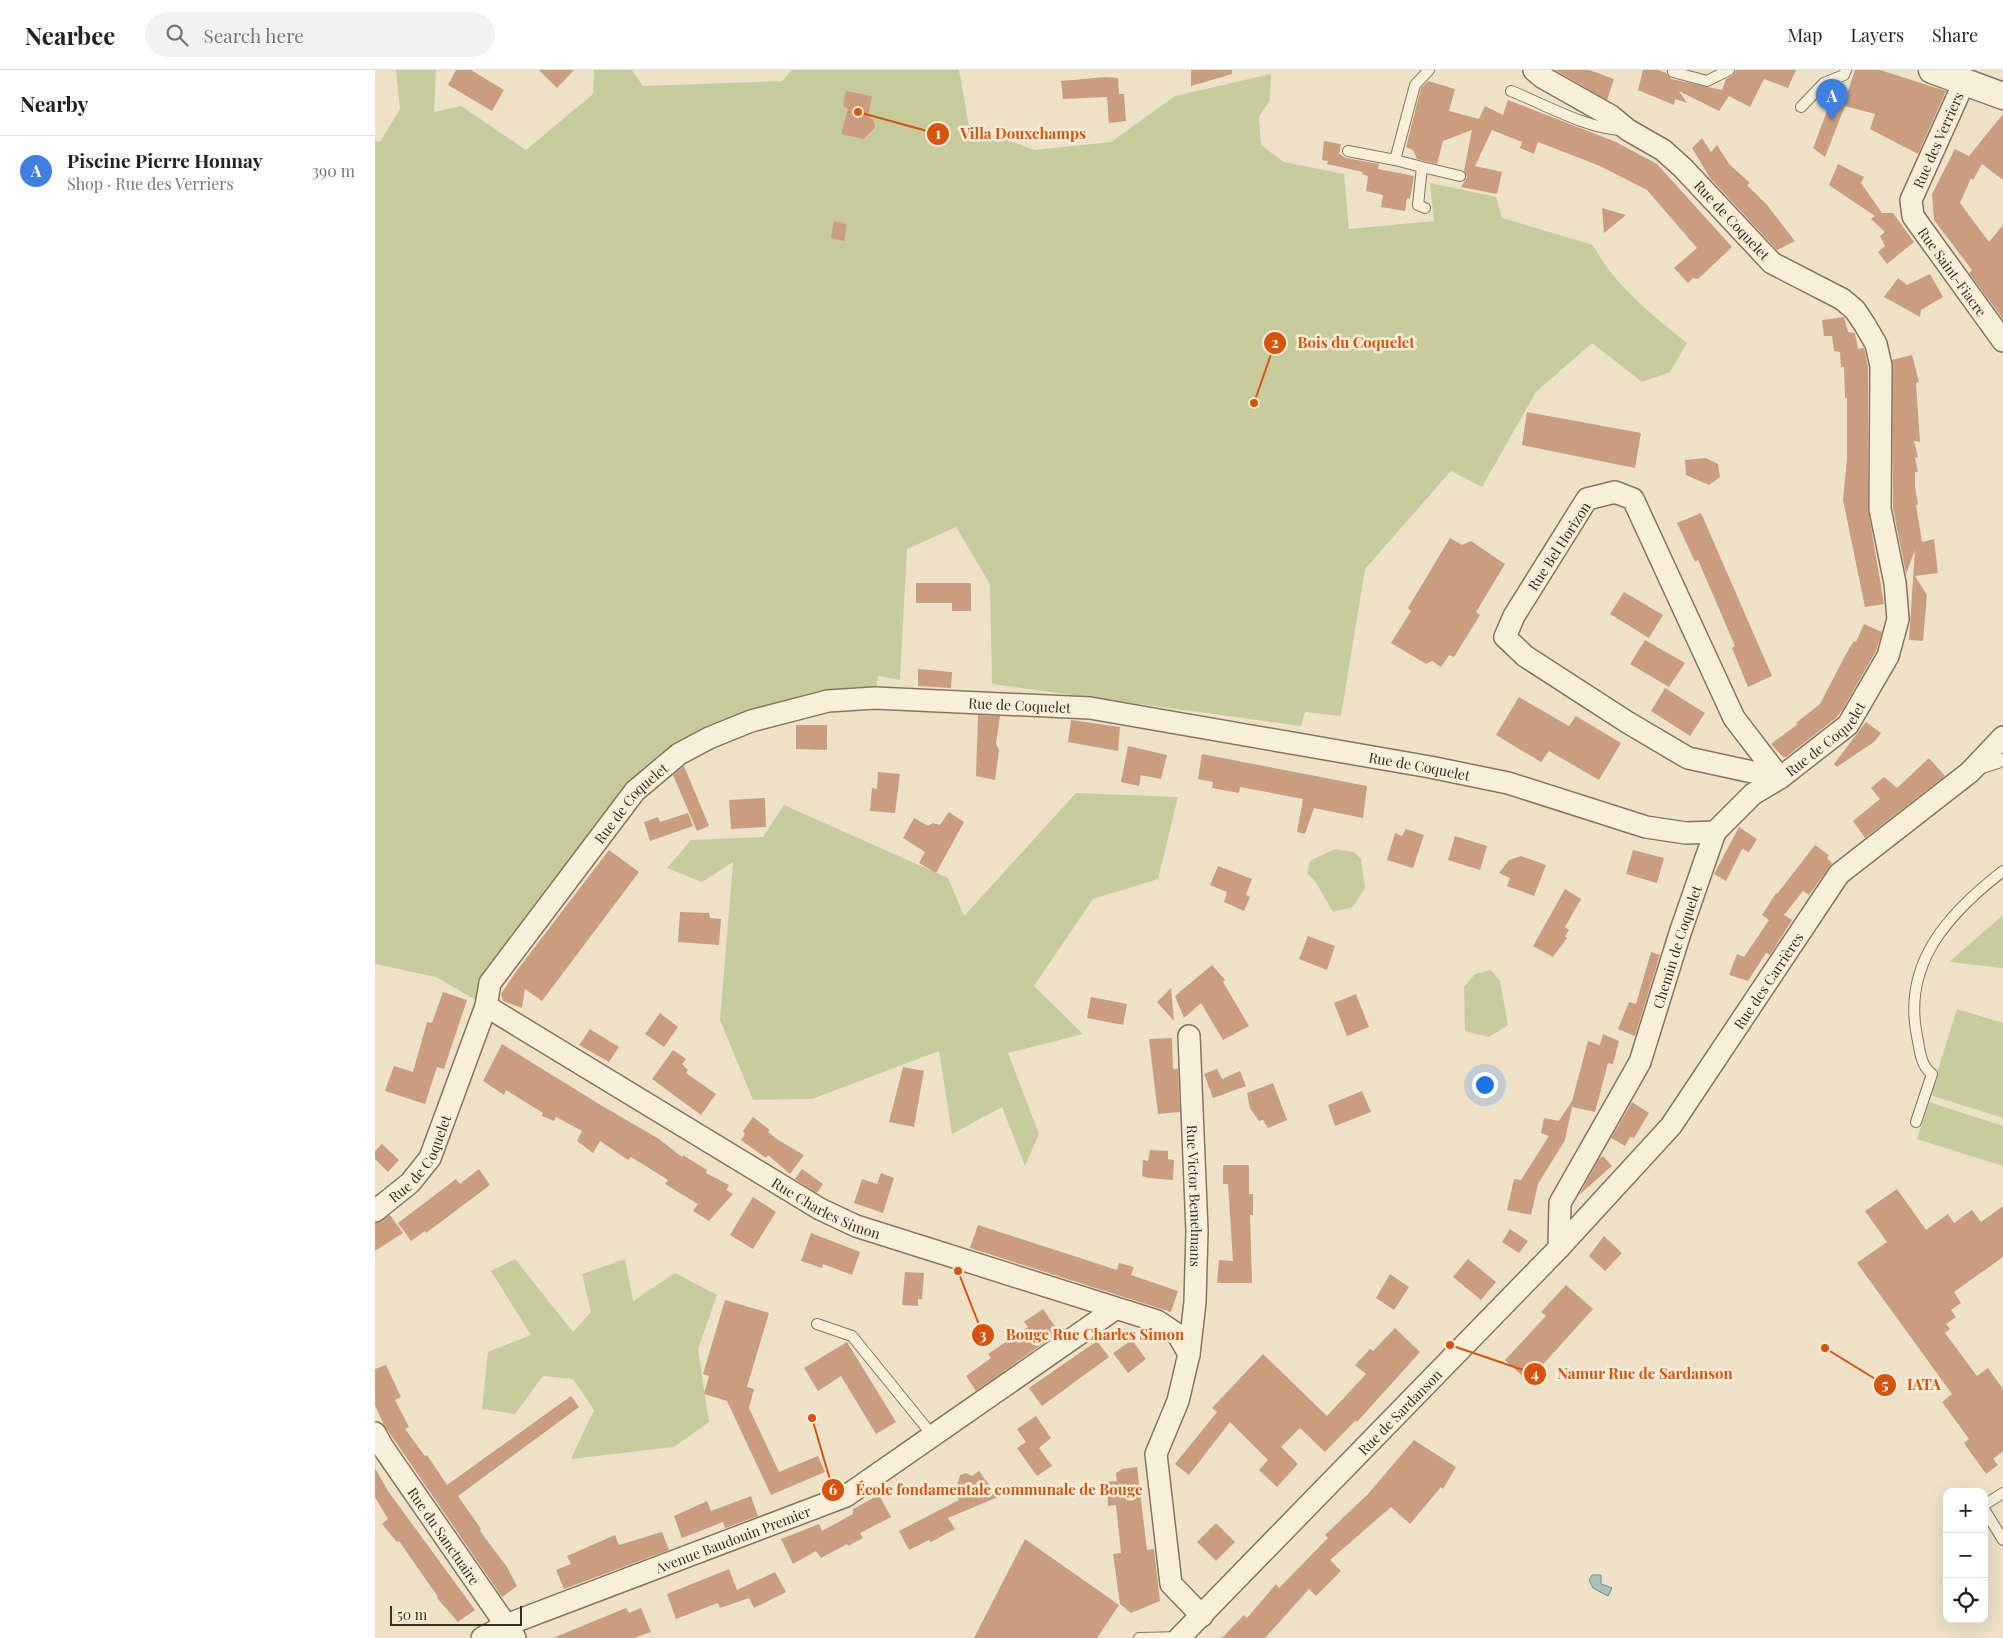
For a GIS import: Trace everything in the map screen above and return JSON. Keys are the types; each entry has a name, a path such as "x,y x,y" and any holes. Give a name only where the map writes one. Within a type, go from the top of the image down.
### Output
{"street":[{"name":"Rue de Coquelet","path":"375,1210 410,1183 430,1158 485,1006 490,983 635,791 679,754 709,738 751,721 828,701 875,698 1090,708 1430,767 1508,783 1646,827 1686,833 1715,832 1753,794 1780,778 1848,725 1888,656 1898,619 1895,583 1880,510 1882,391 1881,366 1876,344 1855,310 1842,298 1772,263 1683,168 1663,150 1629,130 1611,116 1542,77 1534,70"},
{"path":"1933,70 1965,80 2003,96"},
{"name":"Rue des Verriers","path":"1911,200 1965,80"},
{"name":"Rue Saint-Fiacre","path":"1911,200 1913,216 2003,341"},
{"name":"Rue Bel Horizon","path":"1615,492 1633,499 1734,718 1780,778 1687,758 1627,722 1525,656 1505,637 1514,616 1587,499 1615,492"},
{"name":"Rue des Carrières","path":"1559,1248 1671,1126 1839,874 1970,772 2003,737"},
{"name":"Chemin de Coquelet","path":"1559,1248 1560,1202 1640,1062 1680,933 1715,832"},
{"name":"Rue Charles Simon","path":"485,1006 820,1209 857,1226 1157,1321 1178,1335 1189,1354"},
{"name":"Rue Victor Bemelmans","path":"1189,1036 1197,1231 1195,1302 1189,1354 1178,1401 1156,1454 1171,1584 1201,1616"},
{"name":"Rue de Sardanson","path":"1180,1637 1559,1248"},
{"name":"Avenue Baudouin Premier","path":"482,1638 510,1631 845,1496 1115,1309"},
{"name":"Rue du Sanctuaire","path":"375,1433 403,1478 510,1631"}],"lane":[{"path":"1395,160 1415,85 1429,70"},
{"path":"1673,72 1707,82 1729,70"},
{"path":"1801,107 1824,83 1844,74 1846,70"},
{"path":"1511,91 1592,124 1610,129 1629,130"},
{"path":"1348,151 1460,176"},
{"path":"1422,167 1418,205 1425,208"},
{"path":"1970,772 1998,763 2003,759"},
{"path":"1917,1122 1932,1074 1926,1070 1922,1059 1914,1022 1915,987 1922,962 1947,926 1976,892 2003,871"},
{"path":"817,1324 852,1336 933,1436"},
{"path":"1988,1502 2003,1493"},
{"path":"1988,1516 2003,1540"},
{"path":"1139,1638 1180,1637"}],"green space":[{"path":"396,70 436,70 434,112 461,106 526,150 593,94 594,70 632,70 643,86 782,81 792,70 959,70 969,126 1035,150 1111,142 1175,96 1271,74 1270,100 1259,117 1261,145 1284,162 1344,174 1349,229 1434,221 1430,183 1496,197 1502,218 1593,245 1612,274 1623,286 1647,310 1687,343 1670,372 1642,382 1592,343 1536,392 1482,487 1451,471 1365,569 1341,716 1305,712 1301,726 992,684 990,584 956,527 907,549 900,680 878,676 875,698 751,721 635,791 486,1006 436,977 375,964 375,141 380,142 400,109"},
{"path":"1076,793 1178,797 1158,879 1093,899 1034,986 1083,1034 1008,1053 1039,1134 1025,1166 1002,1107 952,1134 939,1051 812,1099 753,1100 720,1020 733,862 702,882 667,868 691,840 763,837 784,805 948,878 964,916"},
{"path":"1335,849 1354,852 1361,859 1365,888 1353,907 1333,912 1315,881 1307,873 1310,861"},
{"path":"2003,915 2003,968 1949,962"},
{"path":"1491,970 1500,981 1508,1025 1489,1037 1465,1031 1464,987 1475,974"},
{"path":"1957,1009 2003,1023 2003,1118 1930,1095"},
{"path":"1929,1102 2003,1126 2003,1166 1917,1139"},
{"path":"515,1259 573,1332 591,1312 582,1274 625,1259 633,1301 675,1273 717,1295 698,1349 709,1422 674,1447 571,1459 594,1410 573,1379 543,1376 515,1414 482,1409 488,1352 531,1335 491,1271"}],"water":[{"path":"1592,1575 1601,1575 1601,1584 1612,1588 1608,1596 1593,1588 1589,1580"}],"building":[{"path":"456,70 471,70 504,90 492,111 448,85"},
{"path":"539,70 574,70 557,88"},
{"path":"1191,70 1232,70 1232,74 1191,86"},
{"path":"1555,70 1589,70 1614,79 1607,100"},
{"path":"1643,70 1658,70 1666,73 1671,79 1722,90 1726,79 1734,74 1736,70 1796,70 1788,88 1764,79 1750,107 1729,96 1719,111 1679,91 1687,103 1675,99 1674,105 1638,90"},
{"path":"1855,70 1880,70 1946,91 1918,154 1870,129 1875,114 1845,106 1825,157 1813,148 1832,98 1844,103"},
{"path":"1106,77 1118,78 1119,94 1124,94 1126,121 1109,123 1107,97 1063,99 1061,81"},
{"path":"1428,81 1455,89 1449,111 1479,119 1485,106 1503,115 1508,100 1616,142 1657,164 1732,247 1698,279 1693,278 1688,283 1674,268 1697,248 1647,190 1600,166 1538,142 1534,154 1520,148 1522,142 1492,130 1475,166 1502,172 1497,194 1461,187 1467,177 1464,171 1472,130 1443,141 1437,164 1417,159 1413,150 1406,147 1421,88"},
{"path":"846,91 872,96 868,116 874,121 875,127 864,139 841,134 848,109 843,106"},
{"path":"2003,114 2003,180 1982,164 1973,180 1971,178 1960,203 1989,242 2003,225 2003,319 1969,273 1972,270 1934,220 1932,194 1955,149 1969,156"},
{"path":"1702,138 1711,152 1717,145 1729,164 1750,183 1747,185 1767,205 1795,241 1777,250 1710,178 1692,148"},
{"path":"1324,141 1341,144 1339,154 1346,158 1379,164 1378,169 1414,176 1410,199 1407,198 1405,211 1381,207 1383,195 1366,191 1368,176 1362,174 1363,172 1327,164 1328,161 1322,160"},
{"path":"1838,164 1864,177 1861,183 1882,213 1893,213 1914,242 1887,264 1878,252 1885,246 1880,236 1885,232 1871,219 1875,216 1829,185"},
{"path":"1602,208 1626,215 1604,233"},
{"path":"834,221 847,224 844,241 831,238"},
{"path":"1930,274 1943,297 1921,310 1920,317 1884,297 1898,278 1907,285"},
{"path":"1844,317 1848,332 1855,333 1858,349 1864,348 1868,367 1868,509 1884,604 1865,607 1843,500 1847,459 1847,398 1845,398 1844,367 1841,367 1840,352 1834,351 1832,336 1824,336 1822,320"},
{"path":"1912,355 1919,382 1916,383 1920,442 1914,441 1918,457 1915,458 1918,472 1915,472 1918,504 1916,505 1922,542 1934,539 1938,573 1915,576 1927,595 1923,641 1909,640 1915,550 1906,574 1893,508 1892,360"},
{"path":"1527,412 1641,433 1635,468 1522,445"},
{"path":"1706,458 1718,464 1720,477 1709,485 1686,475 1685,460"},
{"path":"1701,513 1772,676 1748,687 1732,648 1735,646 1698,560 1695,562 1677,523"},
{"path":"1450,538 1462,545 1471,541 1505,564 1476,612 1480,615 1454,657 1449,655 1441,667 1432,661 1426,664 1391,643 1411,611 1408,608"},
{"path":"916,583 971,583 971,611 952,611 952,603 916,603"},
{"path":"1624,592 1663,615 1649,638 1610,614"},
{"path":"1864,624 1882,632 1876,651 1843,709 1836,718 1786,757 1783,757 1771,744 1798,724 1796,723 1820,704 1846,654 1854,641 1856,642"},
{"path":"1645,640 1685,663 1669,687 1630,664"},
{"path":"918,669 952,672 951,688 918,686"},
{"path":"1665,688 1705,713 1690,736 1651,711"},
{"path":"1519,697 1569,726 1576,716 1621,743 1599,780 1549,751 1541,762 1496,735"},
{"path":"978,715 1000,716 996,744 999,750 995,780 976,776"},
{"path":"1071,720 1120,727 1118,751 1068,742"},
{"path":"1866,722 1881,733 1874,742 1837,767 1834,764"},
{"path":"796,725 827,725 827,750 796,749"},
{"path":"1128,746 1167,755 1161,779 1141,775 1139,786 1121,782"},
{"path":"1202,754 1367,786 1363,818 1314,808 1305,834 1297,832 1303,799 1240,787 1239,793 1212,788 1213,782 1198,779"},
{"path":"1929,758 1945,776 1865,838 1853,821 1880,799 1871,788 1884,777 1897,788"},
{"path":"684,766 709,826 697,831 673,775"},
{"path":"878,772 900,774 895,813 870,811 872,788 877,789"},
{"path":"765,798 766,827 731,829 729,800"},
{"path":"949,812 964,822 936,873 919,863 925,852 903,838 914,818 928,826 933,823 940,825"},
{"path":"688,813 693,826 650,841 644,822 658,817 660,822"},
{"path":"1739,827 1757,839 1749,852 1742,849 1726,881 1714,874"},
{"path":"1406,829 1424,835 1413,868 1387,860 1395,833 1402,836"},
{"path":"1455,836 1487,846 1480,870 1448,860"},
{"path":"1815,845 1829,855 1827,858 1832,863 1809,895 1803,891 1784,915 1792,920 1770,955 1766,953 1748,981 1729,975 1737,954 1744,957 1769,920 1762,915 1776,893"},
{"path":"609,850 639,872 542,1001 525,989 522,1008 503,1001 501,994 515,973"},
{"path":"1633,850 1664,858 1657,883 1626,874"},
{"path":"1521,856 1546,865 1534,896 1507,886 1510,878 1499,873 1509,860"},
{"path":"1218,866 1252,879 1246,895 1250,897 1244,911 1224,902 1227,892 1210,885"},
{"path":"1565,889 1581,899 1565,927 1569,930 1565,936 1567,938 1553,957 1533,946"},
{"path":"680,912 709,913 710,918 721,919 719,945 678,942"},
{"path":"1308,936 1335,946 1327,970 1299,959"},
{"path":"1651,952 1660,955 1635,1036 1618,1029 1629,1002 1636,1004"},
{"path":"1212,965 1225,980 1223,982 1249,1026 1223,1040 1201,1003 1184,1018 1175,996"},
{"path":"1171,988 1174,1021 1157,1002"},
{"path":"443,992 467,1000 444,1069 437,1067 425,1104 385,1091 394,1066 413,1072 427,1022 432,1023"},
{"path":"1356,994 1369,1027 1347,1036 1334,1003"},
{"path":"1091,997 1127,1004 1123,1025 1087,1018"},
{"path":"660,1013 678,1027 664,1047 645,1034"},
{"path":"590,1029 619,1047 609,1062 579,1045"},
{"path":"1603,1034 1619,1041 1613,1064 1608,1063 1595,1112 1572,1107 1565,1140 1538,1184 1531,1215 1507,1210 1514,1179 1521,1180 1549,1136 1541,1133 1544,1118 1559,1121 1572,1101 1588,1041 1600,1045"},
{"path":"1172,1038 1173,1069 1178,1069 1180,1112 1158,1114 1149,1039"},
{"path":"502,1044 659,1139 682,1157 683,1155 707,1170 706,1173 729,1185 726,1190 733,1194 709,1221 693,1211 698,1204 665,1184 668,1180 631,1157 628,1160 600,1141 593,1153 577,1141 582,1131 556,1117 554,1121 542,1116 543,1113 506,1090 504,1095 483,1081"},
{"path":"673,1050 686,1059 682,1064 688,1070 686,1073 716,1094 701,1115 652,1079"},
{"path":"903,1067 924,1071 914,1127 889,1122"},
{"path":"1217,1069 1222,1079 1240,1071 1246,1086 1213,1098 1204,1074"},
{"path":"1273,1083 1287,1120 1268,1128 1263,1120 1259,1121 1250,1108 1247,1093"},
{"path":"1362,1091 1371,1112 1335,1126 1328,1105"},
{"path":"1632,1102 1649,1113 1634,1138 1630,1137 1625,1146 1611,1138"},
{"path":"753,1117 770,1130 768,1132 778,1140 804,1155 790,1174 768,1155 766,1158 741,1140 745,1134 743,1131"},
{"path":"382,1144 399,1160 388,1172 375,1159 375,1151"},
{"path":"1150,1150 1168,1151 1168,1159 1174,1160 1173,1180 1142,1176 1143,1160 1148,1161"},
{"path":"1603,1156 1612,1166 1579,1195 1599,1159"},
{"path":"1223,1165 1249,1165 1249,1194 1253,1194 1253,1215 1250,1215 1252,1283 1217,1283 1219,1260 1233,1261 1228,1184 1223,1184"},
{"path":"479,1169 490,1185 426,1233 425,1231 411,1241 398,1223 456,1179 460,1184"},
{"path":"802,1169 823,1184 817,1193 795,1179"},
{"path":"881,1173 894,1178 883,1213 854,1203 862,1179 877,1184"},
{"path":"1897,1189 1926,1230 1948,1214 1954,1223 1972,1210 1981,1222 2003,1206 2003,1257 1954,1292 1961,1303 1951,1310 1956,1317 1946,1324 1950,1329 1945,1333 1977,1376 1988,1368 2003,1389 2003,1451 1993,1459 1998,1465 1986,1474 1964,1443 1969,1439 1942,1402 1952,1394 1857,1263 1887,1242 1865,1211"},
{"path":"753,1197 776,1212 753,1249 730,1235"},
{"path":"390,1215 403,1233 375,1251 375,1223"},
{"path":"978,1225 1117,1270 1119,1263 1134,1267 1131,1275 1178,1291 1171,1312 970,1248"},
{"path":"1510,1229 1528,1241 1519,1253 1502,1242"},
{"path":"811,1233 860,1252 852,1275 823,1264 822,1268 801,1261"},
{"path":"1604,1236 1622,1253 1605,1271 1589,1256"},
{"path":"1468,1259 1496,1282 1481,1300 1453,1277"},
{"path":"905,1272 924,1273 922,1299 918,1299 918,1306 902,1305"},
{"path":"1390,1274 1409,1287 1394,1310 1376,1298"},
{"path":"1566,1285 1593,1309 1528,1381 1505,1360 1546,1316 1541,1312"},
{"path":"725,1300 769,1313 747,1387 754,1389 749,1408 779,1472 818,1456 825,1472 771,1495 727,1401 704,1394 709,1376 703,1374"},
{"path":"1043,1309 1059,1332 976,1391 966,1376 991,1358 988,1354 1028,1327 1024,1322"},
{"path":"1395,1328 1420,1352 1357,1422 1355,1421 1325,1452 1300,1428 1281,1447 1298,1464 1277,1487 1259,1470 1268,1460 1230,1422 1189,1475 1175,1464 1217,1412 1212,1408 1263,1354 1327,1416 1366,1374 1355,1365 1370,1349 1373,1351"},
{"path":"1132,1340 1146,1359 1128,1373 1113,1353"},
{"path":"1097,1341 1109,1357 1042,1406 1029,1388"},
{"path":"847,1342 896,1422 876,1434 841,1376 818,1391 804,1368"},
{"path":"386,1365 401,1397 395,1400 409,1427 405,1429 425,1456 427,1455 447,1485 571,1396 579,1407 458,1496 481,1529 480,1531 507,1567 517,1586 502,1597 384,1425 375,1405 375,1369"},
{"path":"1036,1416 1051,1438 1039,1448 1052,1466 1037,1476 1017,1448 1026,1442 1017,1429"},
{"path":"1414,1440 1456,1467 1443,1489 1441,1487 1410,1524 1391,1507 1330,1560 1341,1571 1316,1596 1309,1589 1265,1638 1222,1638 1244,1615 1247,1618 1276,1584 1279,1588 1328,1538 1325,1535 1368,1494"},
{"path":"1137,1467 1147,1550 1154,1549 1160,1601 1131,1613 1120,1604 1113,1554 1121,1553 1116,1505 1108,1506 1107,1482 1117,1481 1116,1473 1122,1469"},
{"path":"375,1468 388,1491 475,1610 458,1622 437,1598 399,1541 397,1542 382,1524 388,1519 375,1497"},
{"path":"979,1471 998,1497 948,1518 955,1529 931,1542 929,1540 909,1550 899,1531 959,1500 952,1490 957,1486 960,1475 966,1473 972,1476"},
{"path":"879,1495 891,1517 860,1533 863,1538 848,1546 847,1544 821,1558 816,1551 793,1564 781,1539 819,1524 822,1531 853,1514 853,1509"},
{"path":"751,1496 758,1516 725,1528 723,1522 682,1538 674,1516 707,1501 711,1511"},
{"path":"1216,1523 1235,1542 1216,1561 1197,1542"},
{"path":"662,1532 669,1550 564,1589 556,1570 571,1564 567,1556 615,1535 619,1545"},
{"path":"1025,1539 1119,1605 1097,1638 974,1638"},
{"path":"729,1569 737,1590 775,1572 786,1592 754,1608 749,1598 720,1608 718,1603 676,1619 667,1594"},
{"path":"626,1608 629,1613 641,1608 651,1632 634,1638 553,1638"}],"place":[{"name":"Villa Douxchamps","path":"858,112"},
{"name":"Piscine Pierre Honnay","path":"1832,120"},
{"name":"Bois du Coquelet","path":"1254,403"},
{"name":"Bouge Rue Charles Simon","path":"958,1271"},
{"name":"Namur Rue de Sardanson","path":"1450,1345"},
{"name":"IATA","path":"1825,1348"},
{"name":"École fondamentale communale de Bouge","path":"812,1418"}]}
